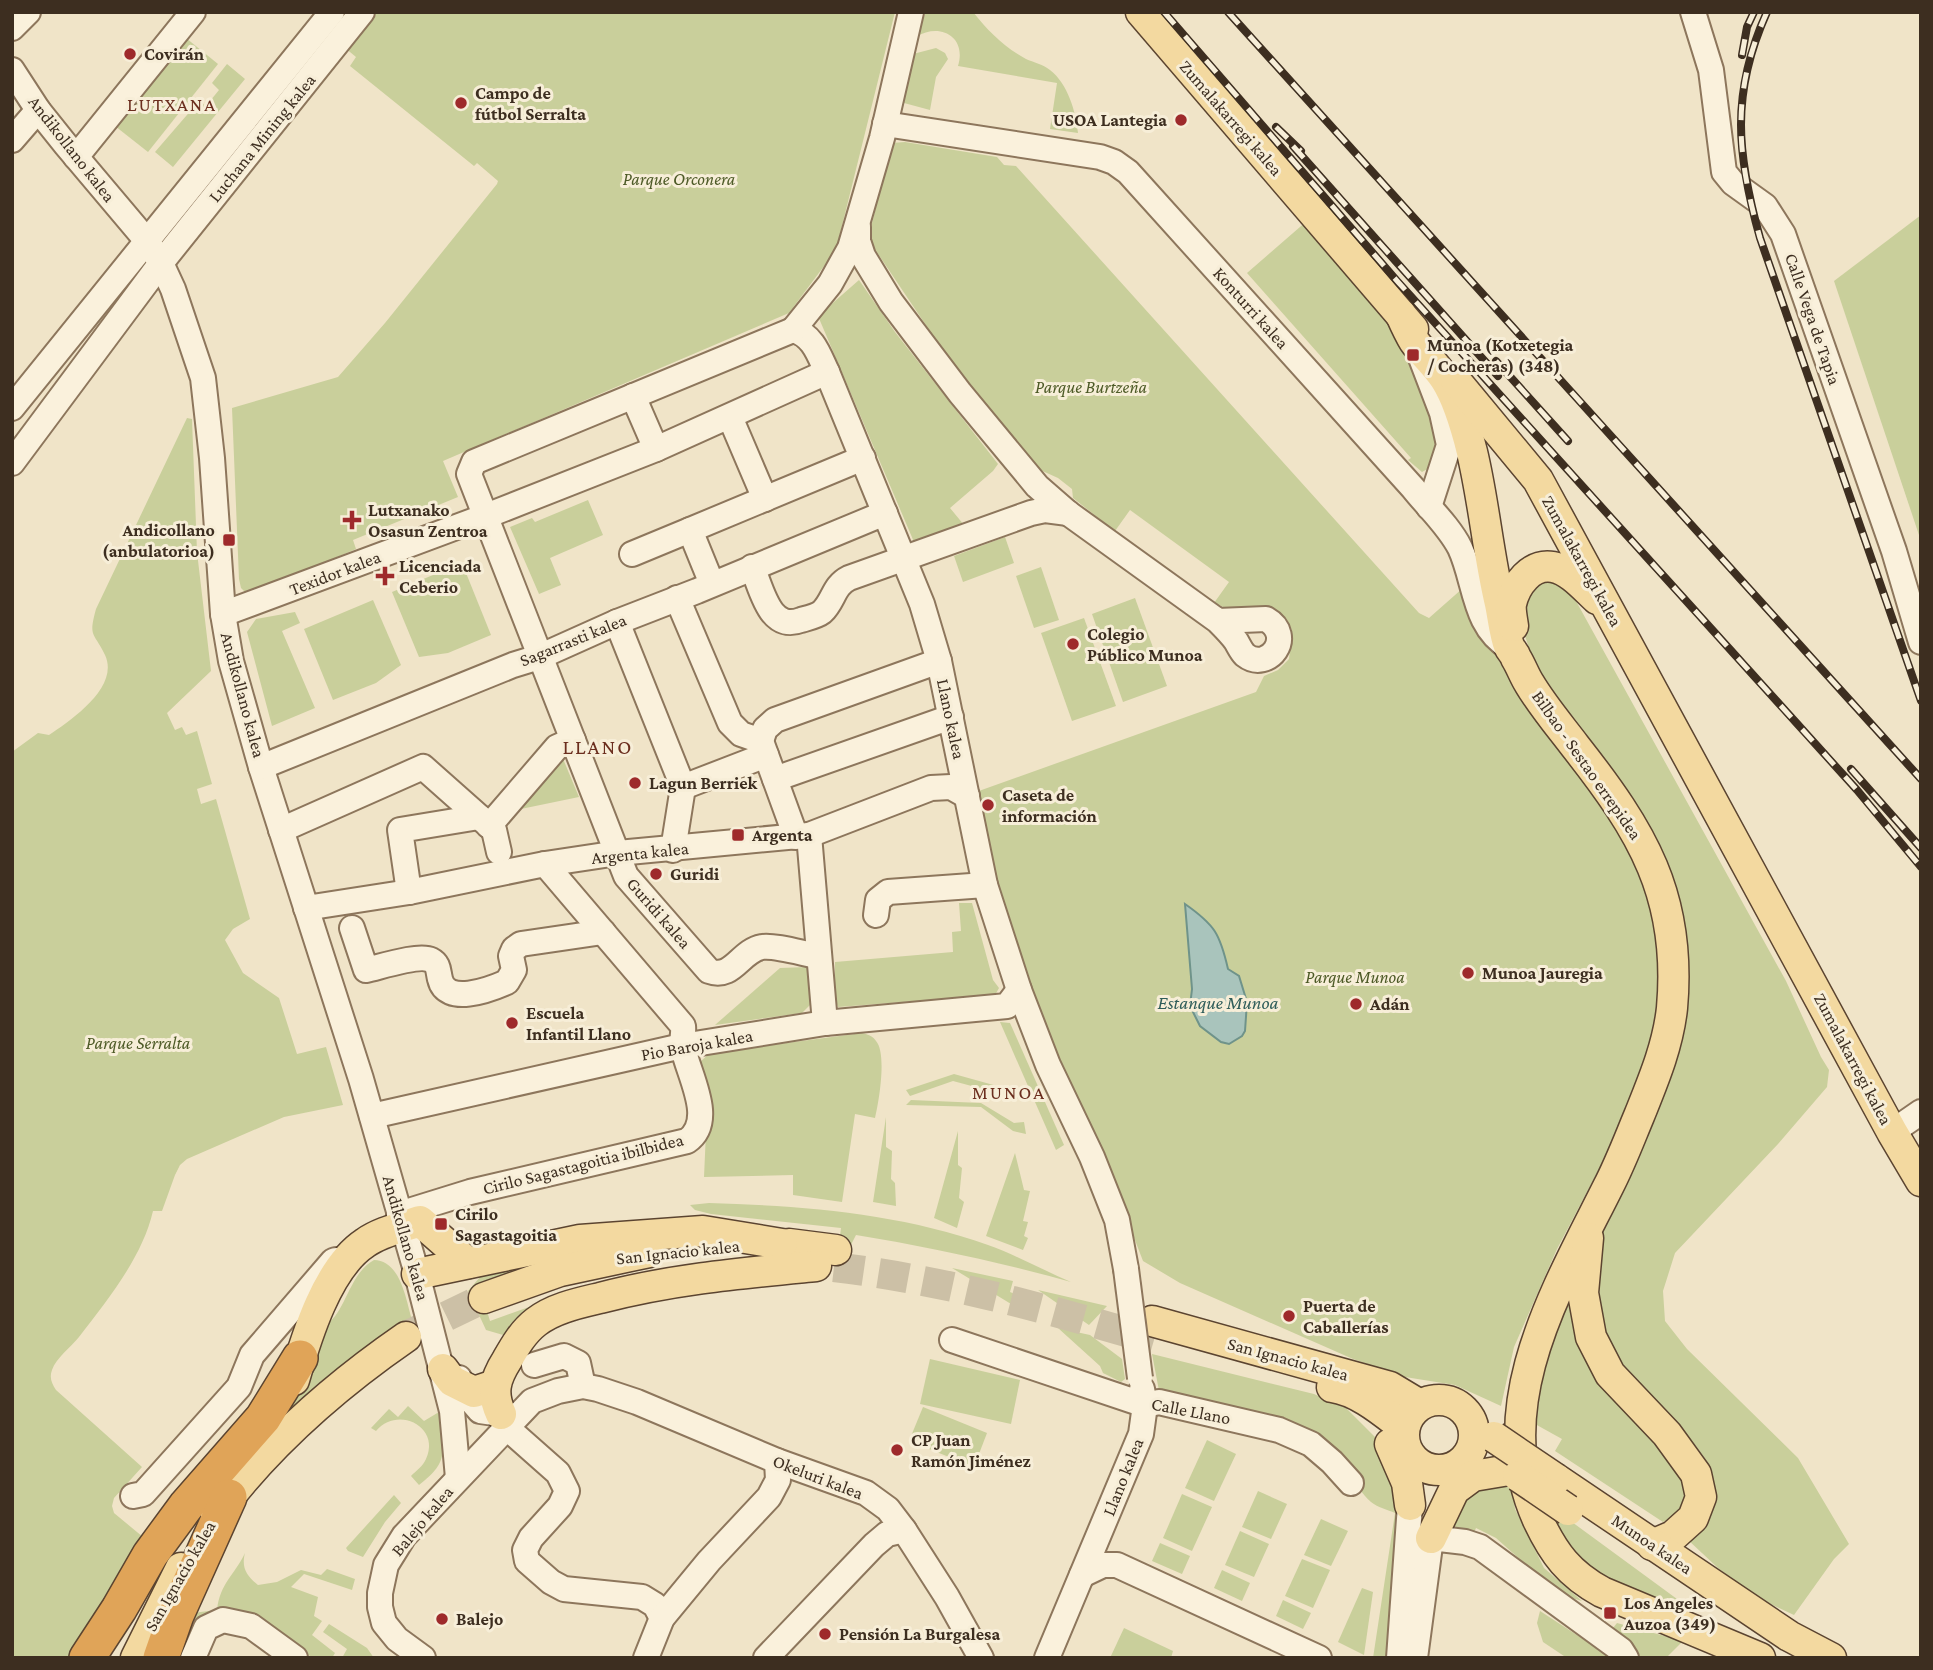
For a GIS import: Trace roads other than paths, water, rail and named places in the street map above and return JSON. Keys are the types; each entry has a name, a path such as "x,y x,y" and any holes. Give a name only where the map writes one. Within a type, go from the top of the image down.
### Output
{"highway":[{"path":"87,1658 150,1555 186,1506 263,1418 300,1358"},
{"path":"119,1609 237,1487"},
{"path":"161,1658 176,1615 237,1487"}],"main road":[{"name":"Zumalakarregi kalea","path":"1141,12 1396,317 1538,480 1921,1181"},
{"name":"Bilbao - Sestao errepidea","path":"1396,317 1446,380 1472,451 1494,579 1513,652 1527,681 1600,778 1645,847 1661,885 1671,928 1674,970 1665,1048 1609,1185 1559,1283 1530,1360 1521,1406 1521,1452 1529,1500 1561,1559 1578,1579 1602,1592 1760,1658"},
{"path":"1513,652 1511,605 1519,583 1533,569 1552,567 1573,578 1609,610"},
{"path":"237,1487 293,1382 314,1321 332,1280 347,1259 365,1242 401,1220 420,1221 468,1263"},
{"path":"1590,1221 1583,1293 1591,1337 1610,1374 1667,1434 1696,1474 1700,1497 1693,1518 1673,1536 1652,1545"},
{"path":"419,1280 468,1263 580,1240 703,1231 782,1244"},
{"name":"San Ignacio kalea","path":"782,1244 829,1261 725,1261 662,1265 572,1284 523,1299 487,1305 537,1278 615,1257 698,1247 782,1244"},
{"path":"503,1420 495,1401 495,1385 519,1339 537,1322 560,1309 648,1286 829,1261"},
{"name":"San Ignacio kalea","path":"1153,1330 1390,1387 1412,1416 1378,1408 1344,1389 1248,1368 1153,1330"},
{"path":"433,1360 474,1392 495,1385"},
{"name":"San Ignacio kalea","path":"136,1658 183,1564 237,1487 296,1426 330,1395 433,1360"},
{"path":"1321,1386 1354,1406 1377,1425 1410,1483"},
{"path":"1410,1483 1403,1439 1412,1416 1431,1401 1443,1400 1464,1410 1480,1438 1509,1470"},
{"path":"1410,1483 1423,1467 1434,1471 1457,1466 1480,1438"},
{"name":"Munoa kalea","path":"1480,1438 1556,1479 1789,1636 1831,1658"},
{"path":"1431,1538 1445,1470"},
{"path":"1431,1538 1454,1490 1473,1476 1509,1470"},
{"name":"Munoa kalea","path":"1509,1470 1719,1614 1800,1658"}],"street":[{"path":"12,28 28,12"},
{"path":"76,157 193,12"},
{"name":"Luchana Mining kalea","path":"12,408 332,12"},
{"name":"Luchana Mining kalea","path":"12,463 178,241 362,12"},
{"path":"486,516 469,474 474,463 793,330 833,279 850,248 885,124 911,12"},
{"name":"Calle Vega de Tapia","path":"1693,12 1711,70 1724,172 1733,183 1765,206 1783,234 1894,551 1921,642"},
{"name":"Andikollano kalea","path":"12,70 38,110 147,242 161,263 173,289 203,378 212,458 223,614 231,661 261,767 372,1116 419,1280 433,1360 452,1410 458,1478"},
{"path":"12,140 38,110"},
{"name":"Konturri kalea","path":"885,124 1088,155 1114,162 1128,172 1421,498 1460,548 1474,598 1485,623 1513,652"},
{"path":"860,217 858,241 863,256 891,302 960,393 1025,471 1068,513 1218,621"},
{"path":"165,219 163,228 167,235 178,241"},
{"path":"833,279 855,268 873,272"},
{"path":"1396,317 1442,413 1449,445 1440,476 1423,486 1421,498"},
{"name":"Llano kalea","path":"793,330 804,332 827,372 904,557 939,661 985,885 1019,990 1048,1065 1092,1157 1117,1220 1126,1269"},
{"name":"Texidor kalea","path":"223,614 656,449 827,372"},
{"path":"633,396 656,449"},
{"path":"730,417 765,499"},
{"path":"632,554 863,458"},
{"path":"1025,471 1035,494 1031,513"},
{"path":"752,567 772,614 783,622 796,622 823,611 842,581 1031,513 1045,510 1068,513"},
{"name":"Sagarrasti kalea","path":"261,767 513,665 539,657 617,621 885,513"},
{"name":"Guridi kalea","path":"486,516 626,876 709,971 719,974 726,972 743,957 762,947 818,956"},
{"path":"690,530 712,584"},
{"path":"677,598 730,723 741,734 764,748"},
{"path":"617,621 683,787 673,850"},
{"path":"825,1023 803,836 775,779 764,748 765,729 775,720 939,661"},
{"path":"775,779 951,718"},
{"path":"410,892 400,830 484,821 557,747 573,740"},
{"path":"683,787 764,748"},
{"path":"281,830 422,768 494,830 499,852"},
{"name":"Argenta kalea","path":"306,908 410,892 545,863 592,858 613,843 673,850 803,836 931,788 951,787 967,796"},
{"name":"Cirilo Sagastagoitia ibilbidea","path":"401,1220 470,1192 687,1142 699,1128 695,1085 682,1046 683,1026 545,863"},
{"path":"876,915 878,900 888,892 985,885"},
{"path":"352,928 366,970 422,958 432,960 447,992 458,996 507,982 514,970 511,956 514,949 521,944 603,932"},
{"name":"Pio Baroja kalea","path":"372,1116 682,1046 825,1023 1007,1006 1019,990"},
{"path":"1892,1132 1921,1112"},
{"path":"133,1496 144,1494 239,1387 251,1355 333,1261 347,1259"},
{"name":"Calle Llano","path":"1126,1269 1145,1405 1158,1402 1279,1430 1311,1444 1351,1483"},
{"path":"284,1319 295,1311 301,1311 314,1321"},
{"path":"952,1340 1145,1405"},
{"path":"503,1420 532,1401 558,1391 583,1386 578,1363 564,1356 534,1365"},
{"path":"433,1360 480,1411 503,1420 558,1473 567,1491 560,1506 531,1538 525,1550 527,1561 551,1582 564,1589 642,1597 655,1605 662,1618"},
{"name":"Okeluri kalea","path":"583,1386 637,1402 778,1461 866,1493 888,1509 904,1530 947,1597 981,1658"},
{"name":"Llano kalea","path":"1047,1658 1141,1434 1145,1405"},
{"name":"Balejo kalea","path":"423,1658 397,1639 384,1623 380,1593 386,1565 404,1536 458,1478 503,1420"},
{"path":"646,1658 662,1618 709,1561 769,1497 778,1480 778,1461"},
{"path":"1399,1658 1410,1483"},
{"path":"766,1658 874,1545 887,1534 904,1530"},
{"path":"1415,1658 1431,1538 1465,1542 1492,1555 1621,1650 1626,1658"},
{"path":"1082,1575 1103,1565 1117,1564 1280,1649 1318,1658"},
{"path":"193,1658 206,1628 223,1620 251,1626 295,1658"}],"water":[{"name":"Estanque Munoa","path":"1185,904 1215,931 1228,969 1239,976 1247,1002 1245,1031 1229,1044 1221,1042 1200,1026 1190,1006 1192,989"}],"tunnel":[{"path":"834,1267 956,1288 1154,1340"},
{"path":"406,1336 484,1298"}],"railway":[{"path":"1164,12 1398,282 1857,790 1921,867"},
{"path":"1228,12 1921,779"},
{"path":"1742,55 1747,27 1754,12"},
{"path":"1767,12 1755,42 1742,98 1742,152 1752,208 1760,238 1921,701"},
{"path":"1276,127 1301,151"},
{"path":"1293,146 1498,376"},
{"path":"1496,361 1568,441"},
{"path":"1851,769 1921,848"}],"place":[{"name":"Covirán","path":"130,54"},
{"name":"Campo de fútbol Serralta","path":"461,103"},
{"name":"USOA Lantegia","path":"1181,120"},
{"name":"Munoa (Kotxetegia / Cocheras) (348)","path":"1413,355"},
{"name":"Lutxanako Osasun Zentroa","path":"352,520"},
{"name":"Andicollano (anbulatorioa)","path":"229,540"},
{"name":"Licenciada Ceberio","path":"385,576"},
{"name":"Colegio Público Munoa","path":"1073,644"},
{"name":"Lagun Berriek","path":"635,783"},
{"name":"Caseta de información","path":"988,805"},
{"name":"Argenta","path":"738,835"},
{"name":"Guridi","path":"656,874"},
{"name":"Munoa Jauregia","path":"1468,973"},
{"name":"Adán","path":"1356,1004"},
{"name":"Escuela Infantil Llano","path":"512,1023"},
{"name":"Cirilo Sagastagoitia","path":"441,1224"},
{"name":"Puerta de Caballerías","path":"1289,1316"},
{"name":"CP Juan Ramón Jiménez","path":"897,1450"},
{"name":"Los Angeles Auzoa (349)","path":"1610,1613"},
{"name":"Balejo","path":"442,1619"},
{"name":"Pensión La Burgalesa","path":"825,1634"}],"district":[{"name":"LUTXANA","path":"172,104"},
{"name":"LLANO","path":"598,747"},
{"name":"MUNOA","path":"1009,1092"}],"park label":[{"name":"Parque Orconera","path":"679,179"},
{"name":"Parque Burtzeña","path":"1091,387"},
{"name":"Parque Munoa","path":"1355,977"},
{"name":"Parque Serralta","path":"138,1043"}]}
